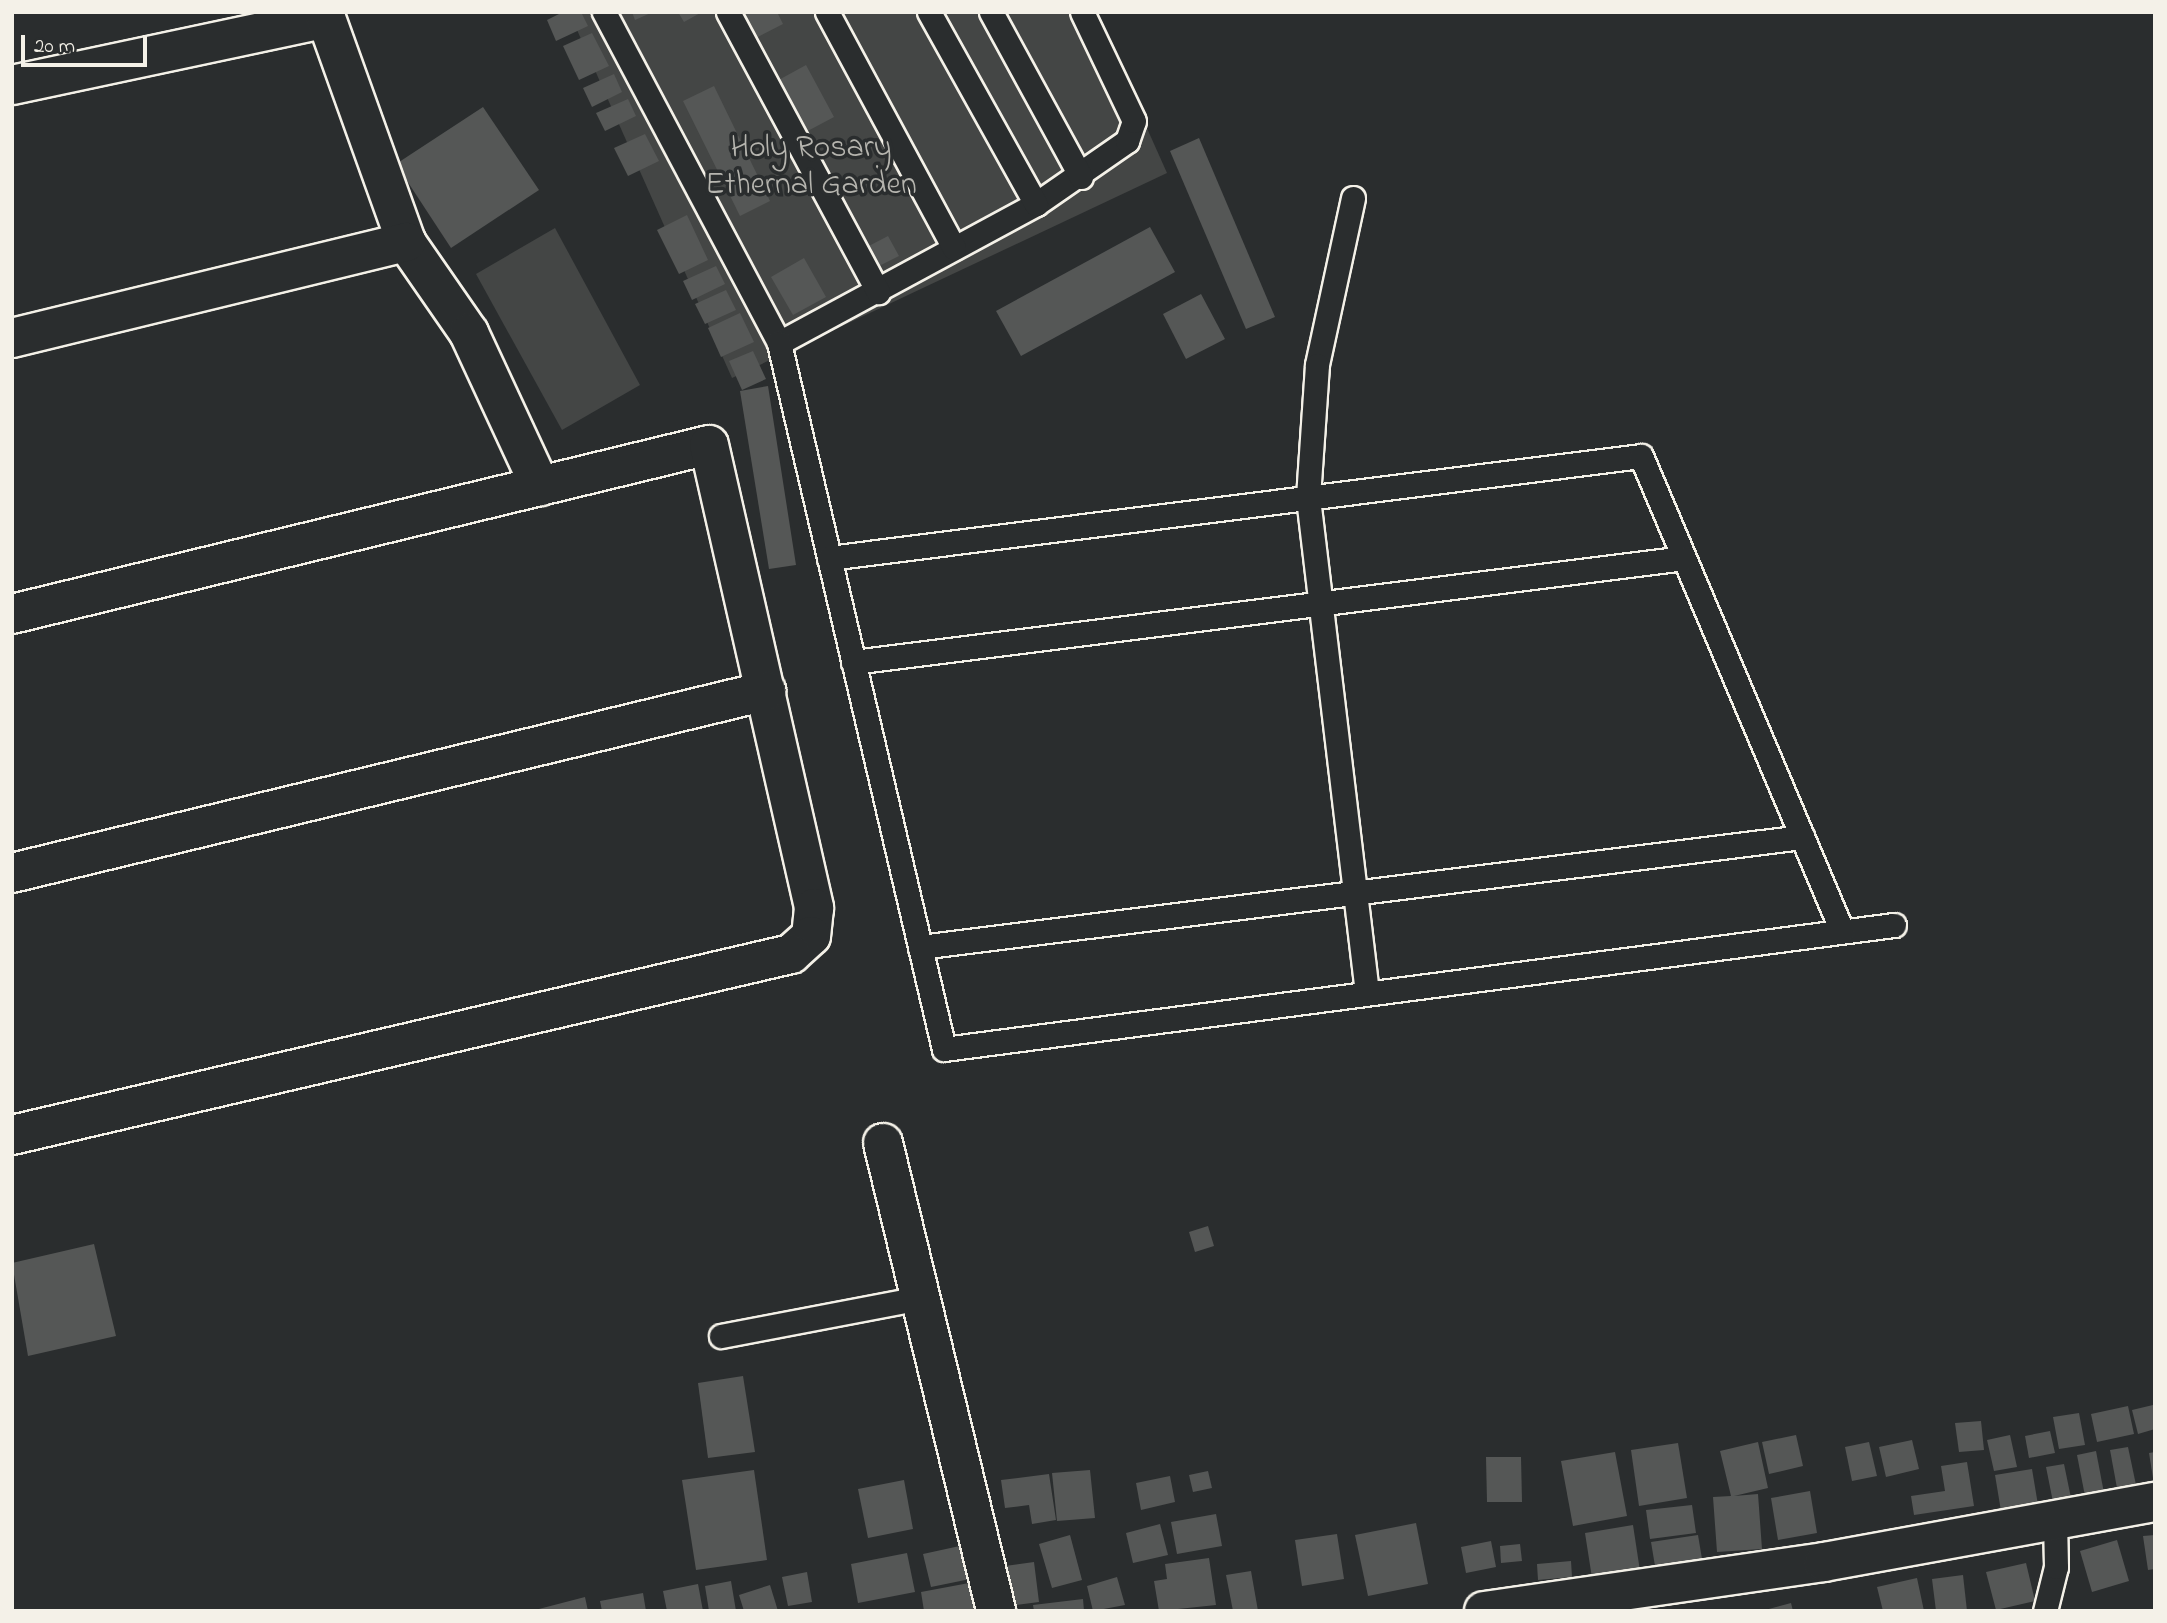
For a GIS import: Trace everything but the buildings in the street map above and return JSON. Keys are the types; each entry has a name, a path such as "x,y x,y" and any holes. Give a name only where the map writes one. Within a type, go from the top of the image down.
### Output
{"street":[{"path":"12,85 326,18 406,242 469,333 541,486"},
{"path":"12,338 406,242"},
{"path":"12,614 709,445 814,908 811,936 791,954 12,1135"},
{"path":"12,873 766,691"},
{"path":"883,1143 996,1611"},
{"path":"1484,1611 1591,1604 2155,1502"}],"lane":[{"path":"604,12 779,343 944,1049 1894,925"},
{"path":"728,12 878,292"},
{"path":"827,12 954,248"},
{"path":"929,12 1036,204"},
{"path":"991,12 1081,177"},
{"path":"779,343 878,292 1036,204 1081,177 1127,141 1134,121 1082,12"},
{"path":"1353,198 1317,365 1308,498 1367,993"},
{"path":"829,558 1641,456 1842,931"},
{"path":"853,662 1684,558"},
{"path":"920,947 1802,836"},
{"path":"721,1336 921,1298"},
{"path":"2045,1611 2056,1567 2055,1520"}],"green space":[{"name":"Holy Rosary Ethernal Garden","path":"569,12 1095,12 1167,173 732,378"},
{"path":"555,228 640,385 562,430 476,274"}]}
